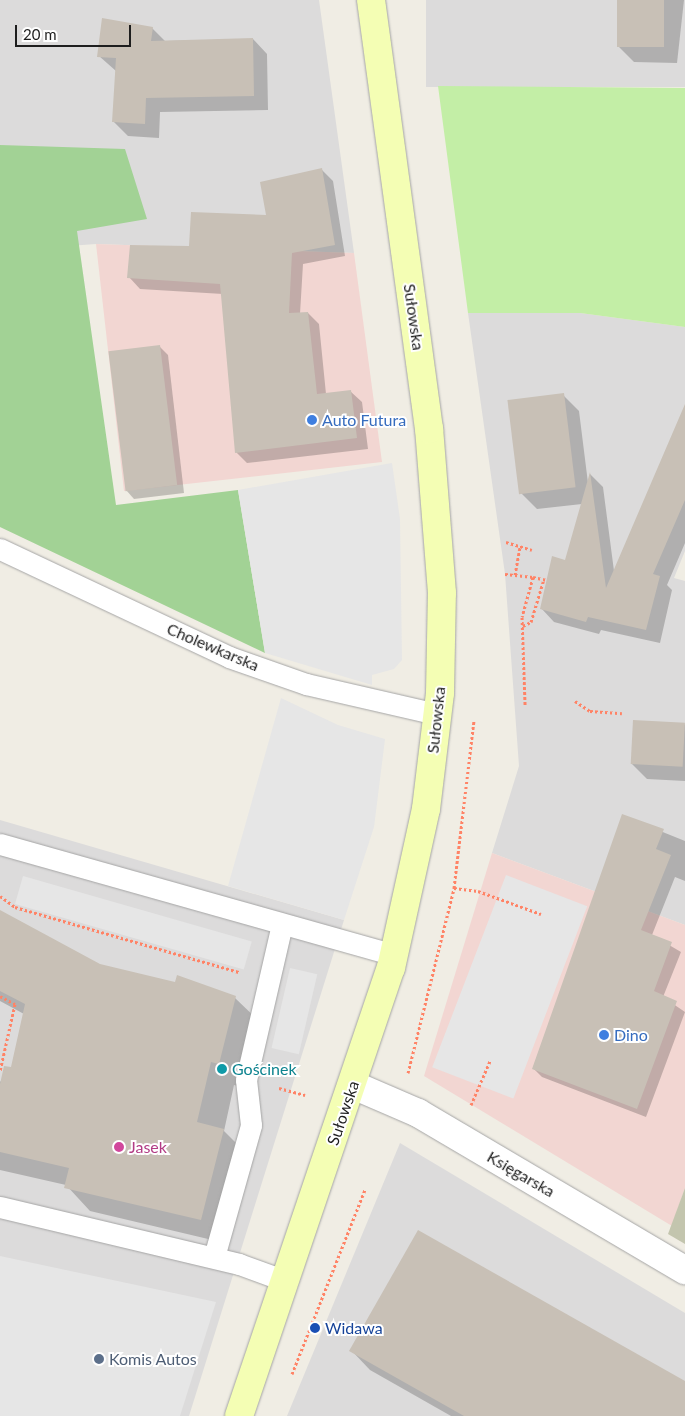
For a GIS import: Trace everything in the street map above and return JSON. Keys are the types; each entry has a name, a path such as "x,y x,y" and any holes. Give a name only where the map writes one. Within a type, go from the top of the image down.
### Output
{"main road":[{"name":"Sułowska","path":"239,1416 352,1085 394,955 426,810 437,714 442,593 429,429 371,0"}],"street":[{"name":"Księgarska","path":"352,1085 418,1113 685,1270"}],"lane":[{"name":"Cholewkarska","path":"0,549 228,656 306,684 437,714"},
{"path":"0,844 394,955"},
{"path":"214,1257 250,1125 246,1080 282,924"},
{"path":"0,1207 214,1257 286,1281"}],"path":[{"path":"506,542 532,550"},
{"path":"515,574 520,547"},
{"path":"505,574 545,579 531,622 523,626"},
{"path":"525,705 523,626 533,577"},
{"path":"575,701 590,711 622,714"},
{"path":"454,888 478,891 540,914"},
{"path":"0,896 15,907 242,973"},
{"path":"0,996 14,1004 0,1071"},
{"path":"469,1110 490,1061"},
{"path":"268,1085 305,1094"},
{"path":"290,1379 365,1190"}],"shaded area":[{"path":"0,0 319,0 354,253 96,244 0,251"},
{"path":"426,0 685,0 685,87 426,87"},
{"path":"96,244 354,253 382,462 124,491"},
{"path":"468,313 580,313 685,327 685,551 674,578 685,581 685,925 492,853 519,766 505,574"},
{"path":"392,463 400,519 402,660 394,669 372,675 372,685 265,653 238,490"},
{"path":"281,698 338,725 385,739 374,827 344,920 228,886"},
{"path":"0,820 344,920 189,1416 0,1416"},
{"path":"492,853 685,925 685,1188 672,1226 424,1076"},
{"path":"506,875 587,906 513,1098 432,1067"},
{"path":"23,876 252,942 244,969 15,904"},
{"path":"290,968 317,974 299,1054 272,1048"},
{"path":"400,1143 685,1313 685,1416 287,1416"},
{"path":"685,1188 685,1244 668,1234"},
{"name":"Komis Autos","path":"0,1256 216,1302 180,1416 0,1416"}],"green space":[{"path":"438,86 685,88 685,327 580,313 468,313"},
{"path":"0,145 125,149 147,219 77,231 116,505 238,490 265,653 0,527"}],"building":[{"path":"617,0 664,0 664,47 617,47"},
{"path":"102,18 153,27 151,41 253,38 254,96 146,98 145,124 112,122 116,58 97,57"},
{"path":"322,168 335,245 292,253 289,313 308,312 317,394 351,390 357,438 235,453 220,284 127,278 130,245 189,246 191,212 266,215 260,182"},
{"path":"160,345 177,485 126,491 108,351"},
{"path":"564,393 576,487 519,494 507,400"},
{"path":"685,404 685,500 653,574 660,576 646,630 588,617 586,622 540,609 552,556 565,560 590,472 606,588"},
{"path":"633,720 685,723 683,767 631,764"},
{"name":"Dino","path":"622,814 664,829 656,849 671,855 641,930 672,942 654,991 677,1001 637,1109 532,1069"},
{"path":"0,910 100,964 175,982 177,975 236,996 219,1064 211,1062 197,1122 224,1129 201,1220 64,1188 69,1168 0,1152 0,1084 4,1066 11,1067 25,1004 0,991"},
{"path":"418,1230 685,1381 685,1416 464,1416 349,1351"}],"place":[{"name":"Auto Futura","path":"312,420"},
{"name":"Dino","path":"604,1035"},
{"name":"Gościnek","path":"222,1069"},
{"name":"Jasek","path":"119,1147"},
{"name":"Widawa","path":"315,1328"},
{"name":"Komis Autos","path":"99,1359"}]}
